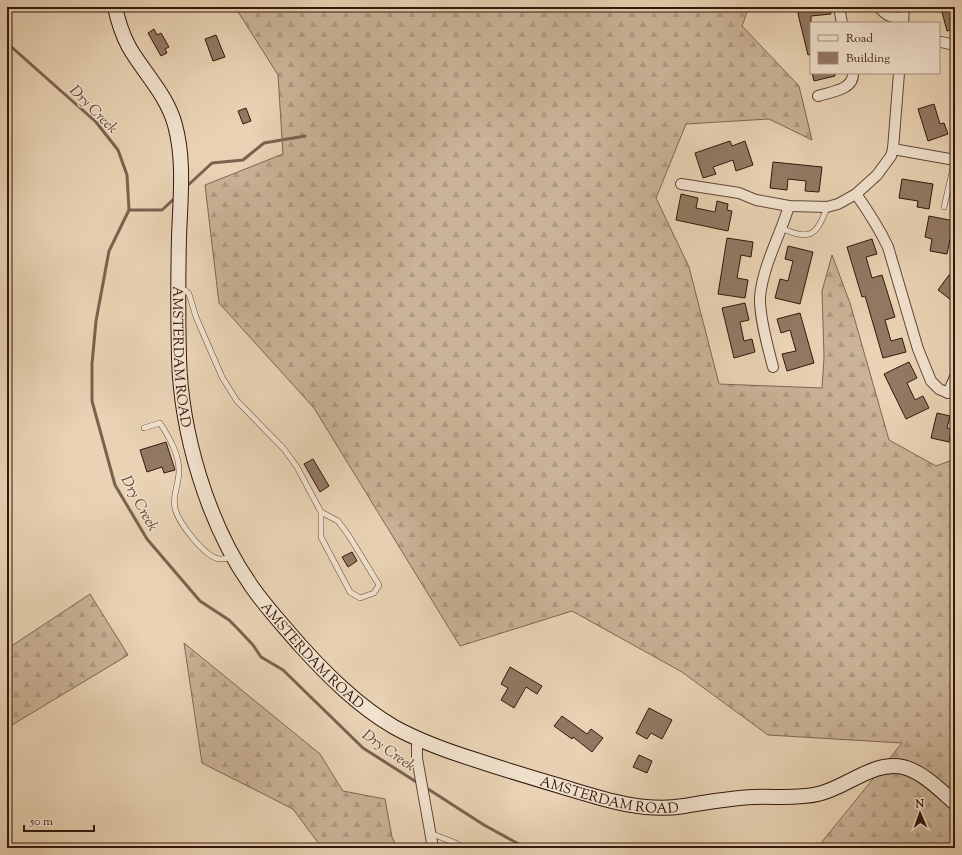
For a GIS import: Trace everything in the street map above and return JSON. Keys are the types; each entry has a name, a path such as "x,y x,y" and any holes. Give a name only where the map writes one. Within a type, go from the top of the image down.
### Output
{"main road":[{"name":"AMSTERDAM ROAD","path":"115,7 119,23 131,49 159,89 168,106 175,124 179,146 181,184 178,290 179,363 186,422 199,473 212,510 234,557 248,582 311,657 340,686 374,714 397,729 417,738 453,753 496,767 614,802 641,807 674,808 727,798 805,796 819,794 836,788 876,768 888,766 903,767 916,772 923,776 955,803"}],"street":[{"path":"839,7 842,22"},
{"path":"879,7 883,13 903,21 904,7"},
{"path":"941,42 955,45"},
{"path":"818,96 845,87 850,82 853,74"},
{"path":"681,184 739,193 756,200 789,206 827,207 838,204 856,194 877,175 891,156 893,149 899,74"},
{"path":"893,149 955,160"},
{"path":"856,194 869,212 888,247 918,349 931,381 939,389 951,393 955,377"},
{"path":"773,367 760,305 760,296 768,260 789,206"},
{"path":"417,738 418,758 433,848"}],"lane":[{"path":"944,207 955,160"},
{"path":"780,228 796,235 811,233 818,228 827,207"},
{"path":"178,290 184,290 189,294 196,317 222,377 237,401 284,449 296,467 321,512 321,537 350,592 360,598 374,593 379,586 349,536 338,521 321,512"},
{"path":"144,428 160,423 170,440 179,471 174,501 175,510 185,526 198,544 208,554 220,559 234,557"},
{"path":"430,833 464,848"}],"green space":[{"path":"235,7 749,7 742,26 799,86 812,140 769,119 686,124 656,198 689,267 719,384 822,388 824,357 822,291 832,255 850,303 889,440 936,466 955,459 955,848 817,848 902,743 768,735 682,672 572,611 460,646 314,408 219,303 205,185 283,154 278,75"},
{"path":"90,594 128,655 7,728 7,649"},
{"path":"184,643 320,754 343,791 385,799 392,837 397,848 322,848 293,809 202,763"}],"building":[{"path":"797,7 830,7 831,14 811,16 810,54 808,55"},
{"path":"945,7 955,7 955,29 947,31 942,12 946,11"},
{"path":"154,29 157,35 161,33 169,47 165,49 167,53 161,56 148,33"},
{"path":"216,35 225,57 213,61 205,39"},
{"path":"812,74 835,74 835,76 814,81"},
{"path":"934,104 940,124 944,123 948,134 928,141 918,109"},
{"path":"246,108 251,121 243,124 238,111"},
{"path":"730,141 732,146 745,141 753,165 736,171 733,160 713,167 716,174 703,178 695,153"},
{"path":"773,162 822,167 819,192 805,191 806,181 788,179 787,190 770,188"},
{"path":"902,179 933,184 929,209 917,207 918,201 899,198"},
{"path":"681,194 698,198 696,208 715,212 717,201 728,204 727,210 732,211 728,231 676,220"},
{"path":"929,216 954,221 947,254 930,251 932,239 925,237"},
{"path":"727,238 753,242 751,257 741,255 737,278 748,280 745,298 718,294"},
{"path":"872,239 877,254 866,257 872,278 882,275 895,317 885,320 891,341 902,338 906,352 883,358 865,296 862,297 847,247"},
{"path":"788,246 813,252 800,304 775,298 780,279 788,281 793,261 785,259"},
{"path":"949,275 955,279 955,303 938,290"},
{"path":"745,303 749,320 740,322 744,341 752,339 755,352 734,358 722,308"},
{"path":"800,313 814,363 787,371 782,354 796,351 790,330 781,333 777,319"},
{"path":"909,362 917,378 907,383 915,400 923,396 929,408 906,419 884,374"},
{"path":"937,413 950,416 947,428 952,429 949,442 931,438"},
{"path":"166,442 175,470 164,473 162,467 147,472 140,450"},
{"path":"313,459 329,486 320,492 304,464"},
{"path":"352,552 357,561 348,567 342,557"},
{"path":"510,667 542,686 537,694 526,687 514,708 501,700 508,688 501,684"},
{"path":"649,708 672,720 662,739 651,733 647,739 636,733"},
{"path":"562,716 587,734 591,729 603,738 592,752 573,737 572,739 554,726"},
{"path":"639,755 652,761 647,773 633,767"}],"waterway":[{"name":"Dry Creek","path":"7,43 96,122 118,150 127,175 129,210 109,251 96,321 92,364 92,401 115,485 147,539 200,601 229,620 253,645 261,657 283,670 363,748 418,783"},
{"path":"185,188 212,163 243,160 264,143 305,136"},
{"path":"129,210 162,210 176,197"},
{"name":"Dry Creek","path":"425,787 484,825 526,848"}]}
